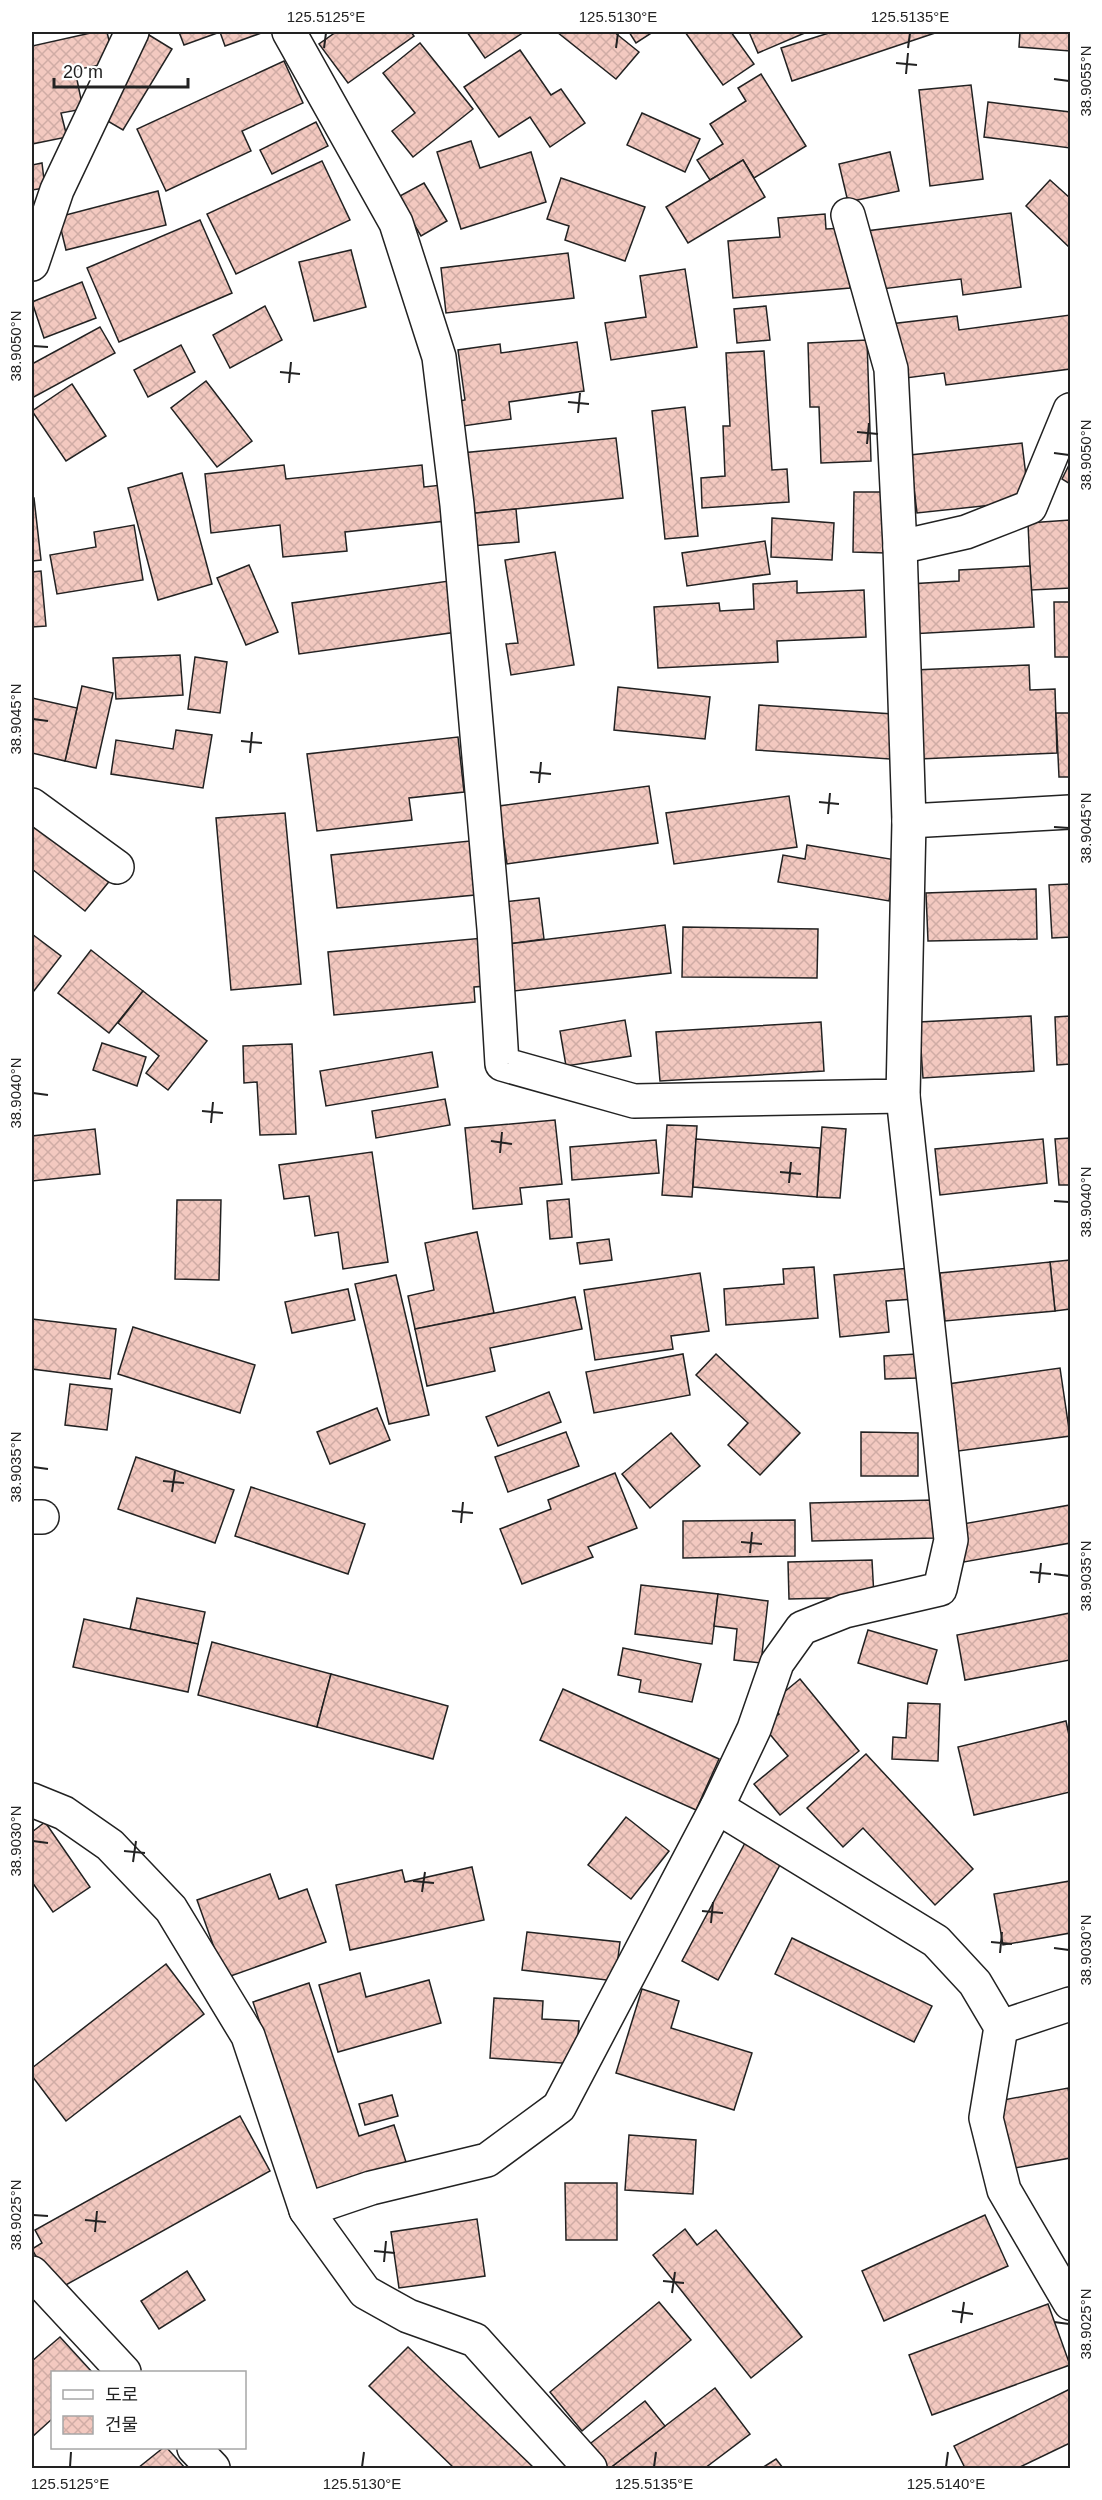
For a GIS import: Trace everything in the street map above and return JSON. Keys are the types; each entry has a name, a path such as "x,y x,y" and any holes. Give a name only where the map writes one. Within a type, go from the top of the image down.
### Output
{"street":[{"path":"32,264 57,190 132,32"},
{"path":"289,32 396,223 439,357 457,505 494,929 502,1064 634,1101 903,1096"},
{"path":"306,2210 371,2188 487,2160 559,2107 717,1808 754,1729 777,1663 802,1628 845,1611 940,1589 951,1540 903,1096 909,821 900,547 891,369 848,215"},
{"path":"900,547 966,532 1030,507 1071,410"},
{"path":"32,805 117,867"},
{"path":"909,821 1071,812"},
{"path":"32,1800 64,1813 110,1845 171,1909 248,2036 306,2210 365,2292 408,2316 475,2340 590,2469"},
{"path":"717,1808 936,1941 975,1983 1001,2027 986,2118 1004,2190 1071,2303"},
{"path":"1001,2027 1071,2004"},
{"path":"32,2273 122,2371"},
{"path":"195,2449 213,2469"}],"building":[{"path":"95,32 107,32 114,62 75,70 83,109 61,113 67,137 32,144 32,46"},
{"path":"179,32 220,32 184,45"},
{"path":"220,32 264,32 225,46"},
{"path":"336,32 411,32 414,36 348,83 319,44"},
{"path":"467,32 520,32 521,34 485,58"},
{"path":"557,32 614,32 639,52 616,79"},
{"path":"629,32 653,32 636,43"},
{"path":"685,32 731,32 754,64 723,85"},
{"path":"749,32 807,32 758,53"},
{"path":"832,32 938,32 792,81 781,48"},
{"path":"1020,32 1070,32 1070,51 1019,47"},
{"path":"149,35 172,49 123,130 99,116"},
{"path":"420,43 473,109 413,157 392,131 415,113 383,73"},
{"path":"520,50 551,95 561,89 585,123 550,147 530,117 499,137 464,87"},
{"path":"284,61 303,103 242,131 251,151 166,191 137,129"},
{"path":"761,74 806,146 754,178 743,160 710,180 697,160 723,144 710,124 746,101 738,88"},
{"path":"971,85 983,179 930,186 919,90"},
{"path":"988,102 1070,112 1070,148 984,137"},
{"path":"642,113 700,139 685,172 627,145"},
{"path":"316,122 328,146 272,174 260,150"},
{"path":"471,141 480,168 531,152 546,202 461,229 437,152"},
{"path":"890,152 899,191 848,202 839,164"},
{"path":"743,160 765,197 688,243 666,207"},
{"path":"322,161 350,220 236,274 207,214"},
{"path":"42,163 45,188 32,190 32,165"},
{"path":"561,178 645,207 625,261 565,240 569,226 547,219"},
{"path":"1050,180 1070,198 1070,248 1026,206"},
{"path":"424,183 447,221 421,236 398,197"},
{"path":"158,191 166,225 66,250 58,217"},
{"path":"1011,213 1021,287 963,295 961,279 874,290 866,231"},
{"path":"825,214 826,229 844,228 850,288 733,298 728,241 780,237 778,218"},
{"path":"200,220 232,293 119,342 87,268"},
{"path":"351,250 366,307 314,321 299,262"},
{"path":"568,253 574,298 446,313 441,268"},
{"path":"685,269 697,347 611,360 605,323 646,317 640,276"},
{"path":"82,282 96,318 44,338 32,302"},
{"path":"265,306 282,340 230,368 213,335"},
{"path":"766,306 770,340 737,343 734,309"},
{"path":"1070,315 1070,369 946,385 944,373 898,379 890,324 957,316 959,330"},
{"path":"100,327 115,353 32,398 32,364"},
{"path":"867,340 871,461 821,463 819,407 810,407 808,343"},
{"path":"577,342 584,391 509,402 511,419 456,427 453,402 465,400 458,350 500,344 501,353"},
{"path":"181,345 195,372 148,397 134,370"},
{"path":"764,351 772,470 787,469 789,502 702,508 701,478 725,476 723,426 730,426 726,353"},
{"path":"206,381 252,441 217,467 171,408"},
{"path":"72,384 106,436 66,461 32,411"},
{"path":"685,407 698,536 665,539 652,411"},
{"path":"616,438 623,498 467,514 461,453"},
{"path":"1022,443 1029,501 917,513 910,455"},
{"path":"1070,463 1070,484 1062,479"},
{"path":"284,465 286,479 422,465 424,487 442,485 446,521 345,532 347,551 283,557 280,525 211,533 205,474"},
{"path":"182,473 212,584 158,600 128,488"},
{"path":"854,492 887,492 886,553 853,552"},
{"path":"32,498 34,498 41,560 32,561"},
{"path":"516,509 519,542 471,546 467,514"},
{"path":"772,518 834,523 832,560 771,557"},
{"path":"1070,520 1070,588 1031,590 1028,523"},
{"path":"134,525 143,580 57,594 50,555 96,547 94,532"},
{"path":"765,541 770,574 687,586 682,553"},
{"path":"555,552 574,665 511,675 506,644 518,643 505,560"},
{"path":"249,565 278,632 246,645 217,578"},
{"path":"1030,566 1034,627 910,634 908,584 959,581 959,570"},
{"path":"41,571 46,626 32,627 32,572"},
{"path":"449,581 457,632 299,654 292,603"},
{"path":"797,581 797,593 864,590 866,637 777,641 778,662 658,668 654,607 719,603 720,611 754,609 753,584"},
{"path":"1054,602 1070,602 1070,657 1055,657"},
{"path":"180,655 183,695 116,699 113,658"},
{"path":"195,657 227,662 220,713 188,709"},
{"path":"1029,665 1030,690 1055,689 1057,753 919,759 914,670"},
{"path":"82,686 113,693 96,768 65,761"},
{"path":"618,687 710,697 705,739 614,730"},
{"path":"32,698 77,708 65,761 32,753"},
{"path":"759,705 893,714 890,759 756,750"},
{"path":"1056,713 1070,713 1070,777 1059,777"},
{"path":"176,730 212,735 203,788 111,774 116,740 173,749"},
{"path":"458,737 464,792 409,798 412,820 317,831 307,754"},
{"path":"649,786 658,843 507,864 499,806"},
{"path":"789,796 797,847 674,864 666,813"},
{"path":"285,813 301,984 231,990 216,818"},
{"path":"32,815 112,878 85,911 32,869"},
{"path":"470,841 475,895 337,908 331,855"},
{"path":"807,845 896,860 889,901 778,882 783,855 805,859"},
{"path":"1070,884 1070,937 1052,938 1049,885"},
{"path":"1036,889 1037,939 928,941 926,893"},
{"path":"539,898 544,939 508,944 503,902"},
{"path":"665,925 671,973 514,991 508,944"},
{"path":"683,927 818,929 817,978 682,977"},
{"path":"32,934 61,956 33,992 32,991"},
{"path":"484,938 488,986 474,987 475,1002 334,1015 328,952"},
{"path":"91,950 143,991 109,1033 58,993"},
{"path":"143,991 207,1041 168,1090 146,1073 159,1056 118,1023"},
{"path":"1031,1016 1034,1071 923,1078 919,1022"},
{"path":"1070,1016 1070,1064 1057,1065 1055,1017"},
{"path":"625,1020 631,1056 566,1066 560,1031"},
{"path":"821,1022 824,1071 660,1081 656,1032"},
{"path":"102,1043 146,1057 137,1086 93,1070"},
{"path":"292,1044 296,1134 260,1135 257,1082 244,1083 243,1046"},
{"path":"432,1052 438,1087 326,1106 320,1071"},
{"path":"445,1099 450,1125 376,1138 372,1111"},
{"path":"555,1120 562,1184 520,1188 522,1204 473,1209 465,1128"},
{"path":"667,1125 697,1126 692,1197 662,1195"},
{"path":"822,1127 846,1129 840,1198 817,1197"},
{"path":"95,1129 100,1174 32,1181 32,1136"},
{"path":"1070,1138 1070,1185 1059,1185 1055,1139"},
{"path":"696,1139 820,1148 817,1197 693,1187"},
{"path":"1043,1139 1047,1183 940,1195 935,1149"},
{"path":"656,1140 659,1173 572,1180 570,1147"},
{"path":"372,1152 388,1262 343,1269 338,1232 315,1236 309,1196 284,1199 279,1165"},
{"path":"569,1199 572,1237 550,1239 547,1201"},
{"path":"177,1200 221,1200 219,1280 175,1279"},
{"path":"477,1232 494,1313 415,1329 408,1296 434,1290 425,1243"},
{"path":"609,1239 612,1260 580,1264 577,1243"},
{"path":"1070,1260 1070,1309 1055,1311 1050,1262"},
{"path":"1050,1262 1055,1311 945,1321 940,1273"},
{"path":"814,1267 818,1318 726,1325 724,1289 784,1284 783,1269"},
{"path":"910,1268 914,1299 886,1301 889,1332 840,1337 834,1275"},
{"path":"700,1273 709,1331 671,1336 673,1349 595,1360 584,1290"},
{"path":"396,1275 429,1415 389,1424 355,1284"},
{"path":"348,1289 355,1320 292,1333 285,1302"},
{"path":"575,1297 582,1329 490,1348 495,1371 427,1386 415,1329"},
{"path":"32,1319 116,1329 110,1379 32,1369"},
{"path":"133,1327 255,1365 240,1413 118,1374"},
{"path":"683,1354 690,1395 594,1413 586,1372"},
{"path":"716,1354 800,1433 760,1475 728,1445 748,1423 696,1375"},
{"path":"916,1354 917,1378 885,1379 884,1356"},
{"path":"1060,1368 1070,1436 951,1452 941,1385"},
{"path":"70,1384 112,1389 107,1430 65,1425"},
{"path":"549,1392 561,1422 498,1446 486,1417"},
{"path":"377,1408 390,1440 330,1464 317,1432"},
{"path":"566,1432 579,1466 508,1492 495,1457"},
{"path":"861,1432 918,1433 918,1476 861,1476"},
{"path":"671,1433 700,1466 650,1508 622,1474"},
{"path":"136,1457 234,1490 215,1543 118,1509"},
{"path":"615,1473 637,1528 588,1547 593,1557 522,1584 500,1529 551,1509 548,1500"},
{"path":"251,1487 365,1524 348,1574 235,1536"},
{"path":"933,1500 934,1538 812,1541 810,1503"},
{"path":"1070,1505 1070,1543 964,1562 957,1525"},
{"path":"795,1520 795,1556 683,1558 683,1521"},
{"path":"872,1560 874,1597 789,1599 788,1562"},
{"path":"641,1585 718,1594 712,1644 635,1634"},
{"path":"718,1594 768,1601 761,1663 734,1660 737,1629 714,1626"},
{"path":"137,1598 205,1612 198,1644 130,1629"},
{"path":"1070,1613 1070,1660 965,1680 957,1635"},
{"path":"84,1619 198,1644 188,1692 73,1667"},
{"path":"868,1630 937,1650 927,1684 858,1663"},
{"path":"212,1642 331,1674 317,1727 198,1695"},
{"path":"623,1648 701,1664 692,1702 639,1692 641,1680 618,1675"},
{"path":"331,1674 448,1706 433,1759 317,1727"},
{"path":"800,1679 859,1751 780,1815 754,1784 788,1756 763,1726 779,1714 771,1703"},
{"path":"563,1689 719,1759 696,1810 540,1740"},
{"path":"908,1703 940,1704 938,1761 892,1759 893,1737 906,1738"},
{"path":"1066,1721 1070,1740 1070,1792 974,1815 958,1747"},
{"path":"866,1754 973,1869 935,1905 863,1828 843,1847 807,1808"},
{"path":"626,1817 669,1851 631,1899 588,1865"},
{"path":"45,1822 90,1887 53,1912 32,1882 32,1832"},
{"path":"745,1843 781,1863 718,1980 682,1961"},
{"path":"472,1867 484,1920 350,1950 336,1885 402,1870 405,1882"},
{"path":"270,1874 279,1899 307,1889 326,1942 225,1978 197,1900"},
{"path":"1070,1881 1070,1933 1003,1945 994,1894"},
{"path":"527,1932 620,1942 615,1981 522,1970"},
{"path":"792,1938 932,2006 914,2042 775,1974"},
{"path":"166,1964 204,2014 66,2121 32,2076 32,2068"},
{"path":"360,1973 366,1997 429,1980 441,2023 338,2052 319,1985"},
{"path":"309,1983 359,2136 394,2125 406,2162 316,2191 253,2002"},
{"path":"642,1989 679,2001 671,2028 752,2053 734,2110 616,2073"},
{"path":"494,1998 543,2001 542,2019 579,2021 576,2064 490,2058"},
{"path":"1068,2088 1070,2158 1009,2169 998,2101"},
{"path":"392,2095 398,2116 365,2125 359,2104"},
{"path":"240,2116 270,2171 55,2291 32,2249 42,2243 35,2230"},
{"path":"629,2135 696,2140 693,2194 625,2190"},
{"path":"565,2183 617,2183 617,2240 566,2240"},
{"path":"985,2215 1008,2266 884,2321 862,2271"},
{"path":"477,2219 485,2276 399,2288 391,2232"},
{"path":"685,2229 697,2245 716,2230 802,2337 751,2378 653,2255"},
{"path":"187,2271 205,2300 159,2329 141,2301"},
{"path":"659,2302 691,2340 582,2431 550,2392"},
{"path":"1048,2304 1070,2365 932,2415 909,2355"},
{"path":"60,2337 91,2371 51,2371 51,2420 32,2437 32,2361"},
{"path":"408,2347 534,2468 454,2468 369,2386"},
{"path":"715,2388 750,2434 705,2468 610,2468"},
{"path":"1070,2389 1070,2443 1018,2468 965,2468 954,2446"},
{"path":"645,2401 665,2426 610,2468 605,2468 587,2446"},
{"path":"162,2449 168,2449 185,2468 138,2468"},
{"path":"776,2459 783,2468 762,2468"}]}
